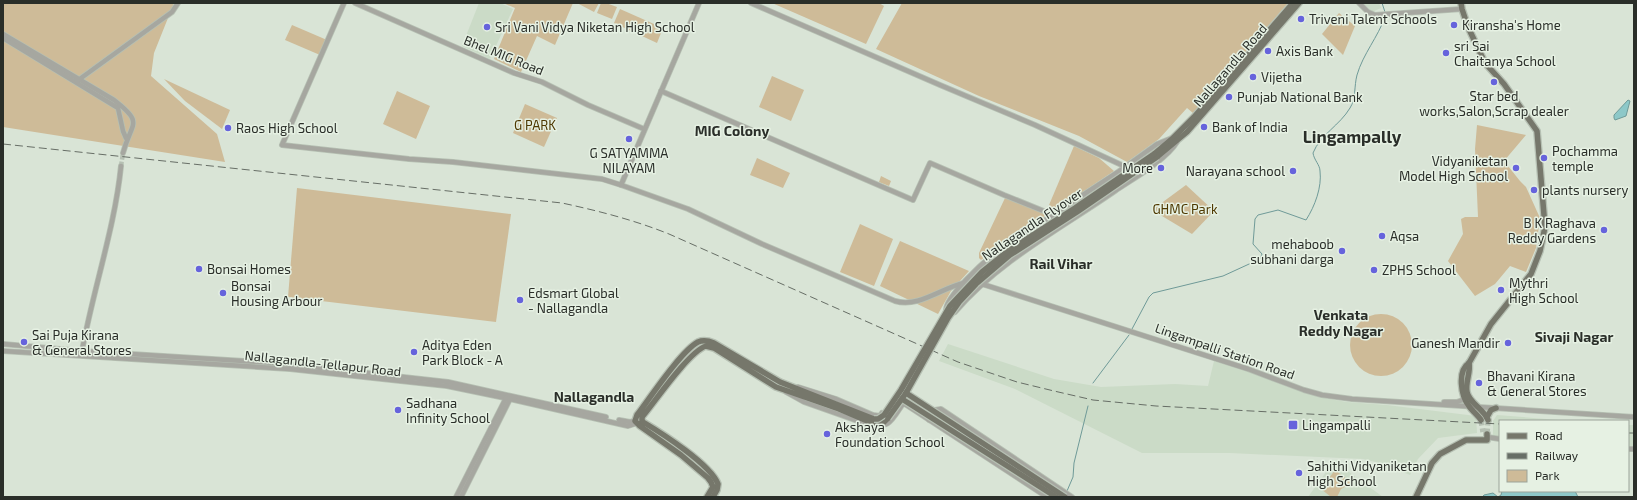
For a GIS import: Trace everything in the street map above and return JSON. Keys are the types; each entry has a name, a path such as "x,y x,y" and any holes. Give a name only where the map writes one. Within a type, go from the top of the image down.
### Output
{"main road":[{"name":"Nallagandla Road","path":"1175,139 1293,3"},
{"name":"Nallagandla Road","path":"1175,139 1198,119 1299,3"},
{"path":"1461,6 1476,46 1485,63 1505,85 1537,131 1544,227 1540,251 1531,274 1491,324 1469,363 1465,365 1462,378 1462,393 1468,406 1486,419"},
{"name":"Nallagandla Flyover","path":"639,423 636,417 676,364 692,347 699,342 711,341 738,361 785,388 806,395 876,424 886,421 901,400 903,392 948,318 960,301 976,284 1010,255 1077,212 1156,156 1175,139"},
{"path":"1469,363 1470,366 1467,378 1467,392 1486,419"},
{"path":"903,392 1069,496"},
{"path":"901,400 1056,497"},
{"path":"1486,419 1491,410 1496,408"},
{"path":"639,423 708,478 713,487 706,497"},
{"path":"639,423 682,449 712,474 718,484 717,490 713,497"},
{"path":"1413,497 1428,466 1436,454 1446,446 1463,438 1470,436 1485,437"},
{"path":"1416,497 1429,469 1440,454 1466,440 1485,437"}],"street":[{"path":"77,81 172,12 178,3"},
{"path":"344,3 282,145 602,179 621,184 688,209 762,244 895,301 907,303 965,282"},
{"name":"Bhel MIG Road","path":"356,3 514,73 542,82 588,105 644,129"},
{"path":"621,184 699,3"},
{"path":"751,3 940,85 1035,124 1126,167"},
{"path":"1359,3 1372,14 1388,15 1461,6"},
{"path":"3,34 77,81"},
{"path":"3,38 77,81 114,100 120,107 132,116 132,129 126,138 123,153"},
{"path":"661,91 913,200 930,163 1046,212 1050,218"},
{"path":"120,107 123,131 126,138"},
{"path":"1175,139 1169,152 1132,179 1014,258 982,284 955,312 948,312 946,307 947,304 965,282 984,262 1006,245 1050,218 1126,167 1157,144 1175,139"},
{"path":"82,351 112,220 121,166"},
{"path":"1006,245 1014,258"},
{"path":"974,272 982,284"},
{"name":"Lingampalli Station Road","path":"965,282 982,284 1322,395 1352,399 1634,417"},
{"name":"Nallagandla-Tellapur Road","path":"3,344 82,351 277,363 448,382 569,410 628,426 639,423"},
{"name":"Nallagandla-Tellapur Road","path":"3,351 290,369 447,386 569,410"},
{"path":"785,388 803,388 836,399 876,416 880,416 891,401 901,400"},
{"path":"785,388 804,402 875,427 886,425 898,411 901,400"},
{"path":"456,497 508,398"},
{"path":"461,497 508,398"},
{"path":"1435,404 1438,402 1457,402 1465,399"},
{"path":"901,400 1047,497"},
{"path":"887,407 898,411"},
{"path":"929,420 935,410 942,410 1069,496"},
{"path":"935,424 942,410"},
{"path":"1485,437 1499,440"}],"shaded area":[{"name":"Sri Vani Vidya Niketan High School","path":"479,3 500,3 513,9 490,59 462,46"},
{"path":"1363,3 1379,3 1381,8 1372,12"},
{"path":"948,344 1054,379 1101,387 1175,384 1208,386 1214,361 1245,370 1288,387 1324,398 1347,402 1387,405 1476,416 1477,433 1438,438 1418,459 1410,475 1384,464 1363,459 1230,453 1142,453 1015,389 939,361"},
{"path":"1497,415 1559,420 1499,420 1499,438 1493,437 1493,421"},
{"path":"1629,425 1634,425 1634,448 1629,447"},
{"path":"1334,461 1383,497 1308,497"}],"green space":[{"path":"3,3 174,3 154,53 151,76 217,134 225,162 3,127"},
{"path":"503,3 573,3 555,45 537,36 521,72 494,59 515,8"},
{"path":"577,3 599,3 594,12"},
{"path":"601,3 606,3 617,7 612,19 597,13"},
{"path":"772,3 879,3 884,6 866,44"},
{"path":"902,3 1288,3 1193,113 1187,108 1159,139 1127,162 1079,136 979,96 876,49"},
{"path":"620,9 663,28 657,43 614,23"},
{"path":"1339,13 1355,26 1343,55 1322,34"},
{"path":"292,25 327,40 320,55 285,40"},
{"path":"772,76 804,90 791,121 759,107"},
{"path":"164,79 230,110 222,129 185,101"},
{"path":"397,91 430,106 416,139 383,124"},
{"name":"G PARK","path":"525,104 557,118 544,147 513,133"},
{"path":"1477,125 1526,135 1504,161 1526,187 1540,218 1536,248 1526,272 1510,266 1495,284 1475,296 1448,261 1463,234 1461,219 1465,217 1478,217 1475,149"},
{"path":"1074,146 1099,158 1114,171 1056,210 1049,205"},
{"path":"757,158 790,173 783,188 750,175"},
{"path":"881,176 891,181 889,186 879,182"},
{"name":"GHMC Park","path":"1186,185 1214,211 1192,234 1152,210"},
{"path":"297,188 511,214 496,322 288,297"},
{"path":"1007,197 1044,213 1045,216 1012,237 981,260 979,258 979,253 1005,198"},
{"path":"860,224 893,239 874,286 840,272"},
{"path":"900,241 969,271 951,291 938,314 880,286"},
{"path":"1381,314 1393,317 1403,323 1409,333 1412,345 1409,357 1403,367 1393,373 1381,376 1369,373 1359,367 1353,357 1350,345 1353,333 1359,323 1369,317"},
{"path":"1335,470 1352,483 1341,489 1337,497 1331,497 1321,489"}],"water":[{"path":"1628,100 1630,101 1626,116 1615,120 1614,115"},
{"path":"1502,492 1576,492 1578,497 1498,497"},
{"path":"1493,493 1498,497 1482,497"}],"waterway":[{"path":"1382,3 1385,12"},
{"path":"1132,329 1149,297 1153,293 1223,276 1260,259 1262,254 1253,244 1255,219 1258,215 1278,210 1306,220 1315,203 1320,183 1320,169 1313,153 1320,141 1341,120 1352,104 1356,79 1360,67 1379,32 1385,17"},
{"path":"1093,383 1129,335"},
{"path":"1067,491 1073,477 1074,463 1088,406"}],"tunnel":[{"path":"121,166 123,153"},
{"path":"1481,420 1483,432"},
{"path":"1487,434 1488,420"}],"railway":[{"path":"3,144 562,203 589,209 630,220 669,234 958,362 1017,382 1093,400 1156,406 1499,424"},
{"path":"1629,433 1634,433"}],"place":[{"name":"Triveni Talent Schools","path":"1301,19"},
{"name":"Kiransha's Home","path":"1454,25"},
{"name":"Sri Vani Vidya Niketan High School","path":"487,27"},
{"name":"Axis Bank","path":"1268,51"},
{"name":"sri Sai Chaitanya School","path":"1446,53"},
{"name":"Vijetha","path":"1253,77"},
{"name":"Star bed works,Salon,Scrap dealer","path":"1494,82"},
{"name":"Punjab National Bank","path":"1229,97"},
{"name":"Bank of India","path":"1204,127"},
{"name":"Raos High School","path":"228,128"},
{"name":"G SATYAMMA NILAYAM","path":"629,139"},
{"name":"Pochamma temple","path":"1544,158"},
{"name":"More","path":"1161,168"},
{"name":"Vidyaniketan Model High School","path":"1516,168"},
{"name":"Narayana school","path":"1293,171"},
{"name":"plants nursery","path":"1534,190"},
{"name":"B K Raghava Reddy Gardens","path":"1604,230"},
{"name":"Aqsa","path":"1382,236"},
{"name":"mehaboob subhani darga","path":"1342,251"},
{"name":"Bonsai Homes","path":"199,269"},
{"name":"ZPHS School","path":"1374,270"},
{"name":"Mythri High School","path":"1501,290"},
{"name":"Bonsai Housing Arbour","path":"223,293"},
{"name":"Edsmart Global - Nallagandla","path":"520,300"},
{"name":"Sai Puja Kirana & General Stores","path":"24,342"},
{"name":"Ganesh Mandir","path":"1508,343"},
{"name":"Aditya Eden Park Block - A","path":"414,352"},
{"name":"Bhavani Kirana & General Stores","path":"1479,383"},
{"name":"Sadhana Infinity School","path":"398,410"},
{"name":"Lingampalli","path":"1293,425"},
{"name":"Akshaya Foundation School","path":"827,434"},
{"name":"Sahithi Vidyaniketan High School","path":"1299,473"}],"district":[{"name":"MIG Colony","path":"732,130"},
{"name":"Lingampally","path":"1352,136"},
{"name":"Rail Vihar","path":"1061,263"},
{"name":"Venkata Reddy Nagar","path":"1341,322"},
{"name":"Sivaji Nagar","path":"1574,336"},
{"name":"Nallagandla","path":"594,396"}]}
